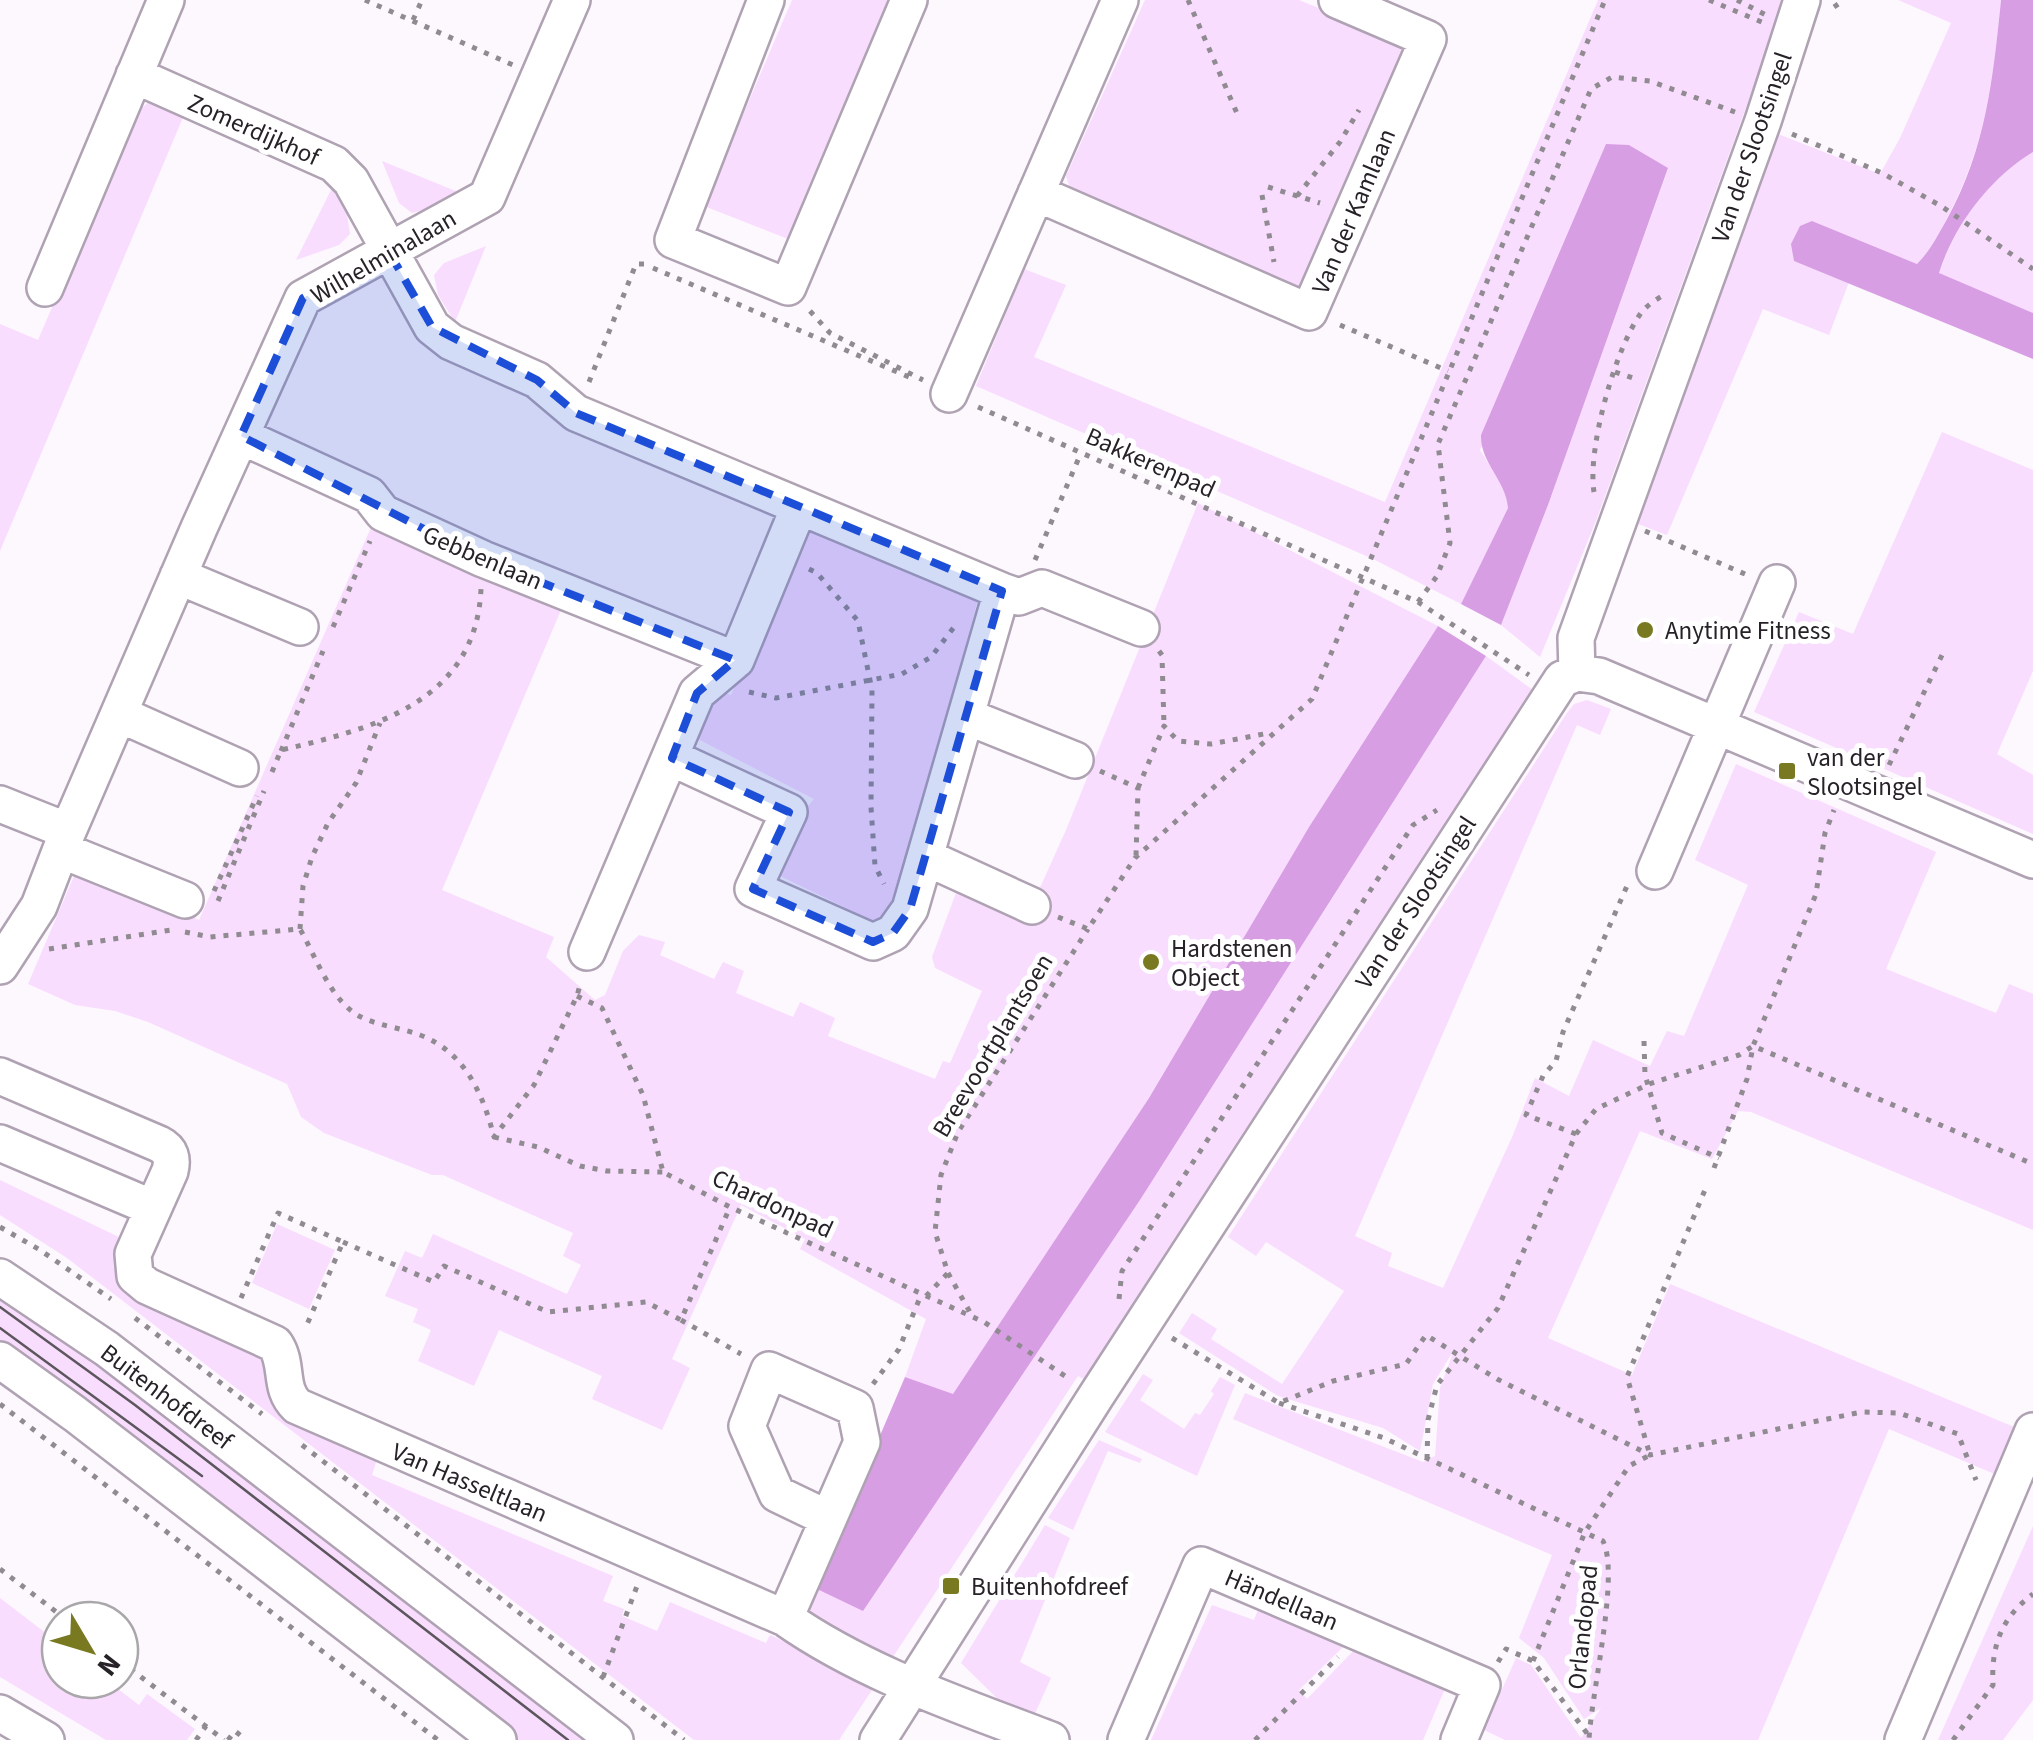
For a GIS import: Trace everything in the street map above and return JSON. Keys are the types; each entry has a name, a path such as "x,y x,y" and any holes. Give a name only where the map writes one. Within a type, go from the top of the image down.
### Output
{"street":[{"path":"45,288 166,0"},
{"name":"Wilhelminalaan","path":"6,958 40,906 178,576 303,298 487,197 572,0"},
{"path":"766,0 662,253 788,287 909,0"},
{"path":"948,393 1120,0"},
{"name":"Van der Kamlaan","path":"1036,193 1295,306 1352,214 1428,39 1336,0"},
{"name":"Van der Slootsingel","path":"878,1740 1132,1313 1553,690 1562,679 1578,673 1574,656 1576,638 1607,510 1708,272 1802,0"},
{"name":"Zomerdijkhof","path":"134,75 334,164 351,181 389,252"},
{"path":"389,252 432,327 450,342 537,380 576,413 1004,591 1042,588 1141,628"},
{"name":"Gebbenlaan","path":"242,436 369,495 382,513 724,670"},
{"path":"587,952 697,693 724,670 799,507"},
{"path":"178,576 300,627"},
{"path":"1643,875 1718,726 1777,585"},
{"path":"672,758 789,812 753,888 874,942 892,933 910,909 1004,591"},
{"path":"1578,673 1599,676 2033,860"},
{"path":"119,714 256,777"},
{"path":"968,717 1075,760"},
{"path":"0,804 204,910"},
{"path":"926,857 1032,906"},
{"name":"Van Hasseltlaan","path":"4,1089 165,1147 172,1163 133,1254 135,1276 147,1286 275,1344 283,1358 286,1391 297,1406 785,1618 820,1643 911,1686"},
{"path":"0,1142 152,1208"},
{"name":"Buitenhofdreef","path":"0,1277 107,1349 615,1740"},
{"path":"0,1360 76,1414 498,1740"},
{"path":"785,1618 862,1442 854,1408 770,1370 747,1426 777,1494 827,1518"},
{"path":"1903,1740 2033,1430"},
{"name":"Händellaan","path":"1126,1740 1201,1566 1482,1685"},
{"path":"1459,1740 1482,1685"},
{"path":"911,1686 1051,1740"},
{"path":"0,1713 46,1740"}],"path":[{"path":"366,0 539,76"},
{"path":"413,21 422,0"},
{"path":"1188,0 1238,118"},
{"name":"Breevoortplantsoen","path":"972,1316 948,1273 936,1232 941,1175 958,1132 1135,858 1312,699 1605,0"},
{"path":"1709,0 1790,34"},
{"path":"1418,602 1437,576 1450,543 1438,444 1591,90 1612,77 1650,82 1762,121 1882,172 1941,206 2033,269"},
{"path":"1297,196 1340,142 1367,98"},
{"path":"1268,187 1352,214"},
{"path":"1262,196 1295,306 1448,371"},
{"path":"662,253 658,272 948,393"},
{"path":"576,413 636,264 662,253"},
{"path":"1708,272 1678,284 1644,309 1628,335 1593,451 1607,510 1777,585"},
{"name":"Bakkerenpad","path":"788,287 830,333 948,393 1418,602 1508,661"},
{"path":"724,670 722,686 776,698 902,674 930,657 1004,591 1082,452"},
{"path":"210,936 204,910 282,750 382,513"},
{"path":"779,555 817,572 858,621 870,682 875,866 891,896 910,909"},
{"path":"194,935 256,777 282,750 380,723 435,690 471,641 481,598 482,559"},
{"path":"1135,858 1138,788 1164,726 1162,655 1141,628"},
{"path":"1714,1168 1747,1079 1752,1046 1816,894 1825,833 1861,785 1942,654"},
{"path":"1529,675 1539,662"},
{"path":"380,723 356,783 312,857 302,886 300,929 339,1000 360,1017 424,1036 457,1057 484,1096 494,1137"},
{"path":"1164,726 1178,740 1211,744 1272,732"},
{"path":"1075,760 1138,788"},
{"path":"1439,809 1414,825 1122,1271 1132,1313 1279,1402 1384,1438 1585,1532"},
{"path":"1576,1134 1526,1114 1544,1076 1556,1061 1563,1032 1643,875"},
{"path":"1032,906 1088,929"},
{"path":"6,958 177,930 210,936 300,929"},
{"path":"494,1137 534,1085 577,996 587,952"},
{"path":"494,1137 538,1147 580,1166 606,1171 663,1172 644,1095 602,1008 577,996"},
{"path":"1644,1041 1645,1076 1662,1133 1719,1158"},
{"path":"1427,1459 1428,1420 1437,1384 1498,1308 1576,1134 1596,1109 1649,1084 1739,1055 1752,1046"},
{"path":"1752,1046 2033,1164"},
{"name":"Chardonpad","path":"663,1172 730,1207 972,1316 1045,1363"},
{"path":"1650,1455 1627,1377 1707,1185"},
{"path":"681,1320 730,1207"},
{"path":"230,1323 278,1212 434,1282 444,1266 548,1312 646,1302 770,1370"},
{"path":"0,1227 95,1288 261,1414"},
{"path":"284,1376 343,1242"},
{"path":"854,1408 899,1349 923,1295 948,1273"},
{"path":"1279,1402 1333,1380 1406,1364 1426,1335 1497,1380 1650,1455"},
{"path":"0,1404 438,1740"},
{"path":"1534,1660 1585,1532 1629,1466 1650,1455 1862,1412 1899,1413 1958,1434 1976,1480 2003,1501"},
{"path":"293,1438 684,1740"},
{"name":"Orlandopad","path":"1585,1532 1603,1541 1610,1554 1589,1738"},
{"path":"603,1677 648,1559"},
{"path":"0,1569 40,1600"},
{"path":"1953,1740 1994,1686 1992,1660 1999,1630 2033,1594"},
{"path":"1255,1740 1351,1643 1356,1630"},
{"path":"1482,1685 1506,1649 1534,1660 1589,1738"},
{"path":"140,1676 226,1740 235,1731 246,1740"},
{"path":"196,1740 206,1726"}],"highlighted area":[{"path":"389,252 432,327 537,380 576,413 1002,591 910,909 893,933 873,942 753,889 789,812 672,758 697,693 735,660 483,559 241,436 303,298"}],"shaded area":[{"path":"792,0 888,0 802,202 809,205 793,241 704,206"},
{"path":"1145,0 1299,0 1414,47 1305,291 1071,191 1066,176"},
{"path":"1598,0 1785,0 1596,521 1540,657 1501,625 1668,169 1629,145 1480,450 1507,493 1508,508 1461,604 1373,559 976,386 1024,269 1066,285 1034,357 1385,502"},
{"path":"1898,0 2001,0 1991,85 1979,138 1947,218 1917,264 1812,221 1794,260 1849,282 1829,335 1763,309 1667,535 1638,524 1778,134 1880,174 1900,138 1951,23"},
{"path":"2001,0 2033,0 2033,152 2002,175 1976,204 1954,238 1939,273 2033,313 2033,359 1794,261 1791,244 1800,226 1812,221 1917,264 1922,259 1937,237 1971,166 1991,85"},
{"path":"152,99 187,108 0,551 0,324 38,340 135,114"},
{"path":"1606,144 1629,145 1668,168 1501,625 1461,604 1508,508 1481,435"},
{"path":"2033,152 2033,313 1939,274 1954,238 1975,204 2002,175"},
{"path":"382,161 458,192 431,208 412,213 399,203"},
{"path":"333,186 347,214 350,234 339,245 296,260"},
{"path":"486,246 455,322 438,295 434,275 444,263"},
{"path":"1942,432 2033,470 2033,671 1997,754 2033,775 2033,834 1754,712 1799,612 1853,634"},
{"path":"1198,503 1438,626 1309,827 1149,1098 953,1395 905,1377 926,1319 800,1249 805,1239 741,1205 672,1359 690,1368 662,1430 592,1399 602,1376 499,1330 474,1386 418,1361 431,1330 413,1322 418,1309 385,1296 405,1251 422,1258 433,1234 567,1294 581,1265 563,1256 573,1233 443,1175 432,1175 324,1133 301,1117 287,1084 148,1022 115,1011 75,1005 28,984 77,869 199,920 376,516 567,596 442,890 554,937 546,957 595,1000 605,995 623,951 639,935 665,942 660,955 714,979 723,962 744,971 736,993 793,1017 800,1002 835,1018 828,1036 935,1079 943,1061 950,1063 982,991 935,968 932,957 959,885 1029,912"},
{"path":"807,519 980,592 894,911 879,924 778,875 802,813 814,799 690,735 710,688 731,695"},
{"path":"1438,626 1486,656 1140,1200 863,1611 815,1588 905,1377 953,1394 1149,1098 1309,827"},
{"path":"1486,656 1533,690 1089,1382 1078,1376 889,1663 811,1624 800,1602 873,1433 880,1437 862,1610 1140,1200"},
{"path":"1587,700 1611,709 1600,735 1577,725 1355,1236 1392,1253 1388,1266 1443,1288 1535,1078 1569,1096 1593,1040 1650,1066 1667,1031 1684,1036 1748,885 1695,860 1736,764 1936,852 1886,969 1996,1013 2009,984 2033,994 2033,1230 1751,1112 1738,1111 1712,1159 1640,1131 1548,1338 1632,1375 1670,1284 2019,1429 1999,1476 1889,1429 1758,1740 1505,1740 1484,1730 1516,1658 1531,1665 1581,1738 1601,1708 1584,1719 1544,1658 1519,1638 1552,1555 1233,1419 1245,1393 1423,1462 1435,1456 1440,1388 1454,1350 1433,1384 1420,1451 1383,1428 1278,1396 1179,1333 1192,1313 1217,1329 1211,1339 1282,1384 1344,1291 1266,1242 1256,1256 1228,1237 1567,713 1574,704"},
{"path":"0,1180 125,1240 120,1251 264,1347 274,1388 378,1456 372,1475 613,1576 603,1601 624,1609 622,1616 657,1631 670,1602 766,1643 770,1635 876,1684 839,1740 694,1740 67,1258 0,1215"},
{"path":"277,1224 335,1250 309,1309 252,1283"},
{"path":"0,1292 98,1356 594,1740 510,1740 0,1349"},
{"path":"1143,1374 1153,1380 1140,1400 1184,1429 1195,1413 1200,1415 1220,1377 1235,1385 1197,1476 1105,1432"},
{"path":"1099,1440 1142,1459 1140,1463 1108,1451 1073,1530 1048,1518"},
{"path":"1045,1525 1070,1538 1020,1662 1051,1678 1033,1718 1009,1710 961,1663"},
{"path":"2033,1526 2033,1700 2003,1740 1938,1740"},
{"path":"0,1598 40,1629 40,1700 132,1700 139,1705 147,1694 195,1729 187,1740 106,1740 0,1677"},
{"path":"1212,1605 1254,1620 1259,1607 1346,1644 1299,1690 1307,1699 1356,1648 1447,1684 1423,1740 1151,1740"}],"tram line":[{"path":"0,1307 135,1405 568,1740"},
{"path":"0,1328 202,1476"}],"place":[{"name":"Anytime Fitness","path":"1645,630"},
{"name":"van der Slootsingel","path":"1787,771"},
{"name":"Hardstenen Object","path":"1151,962"},
{"name":"Buitenhofdreef","path":"951,1586"}]}
